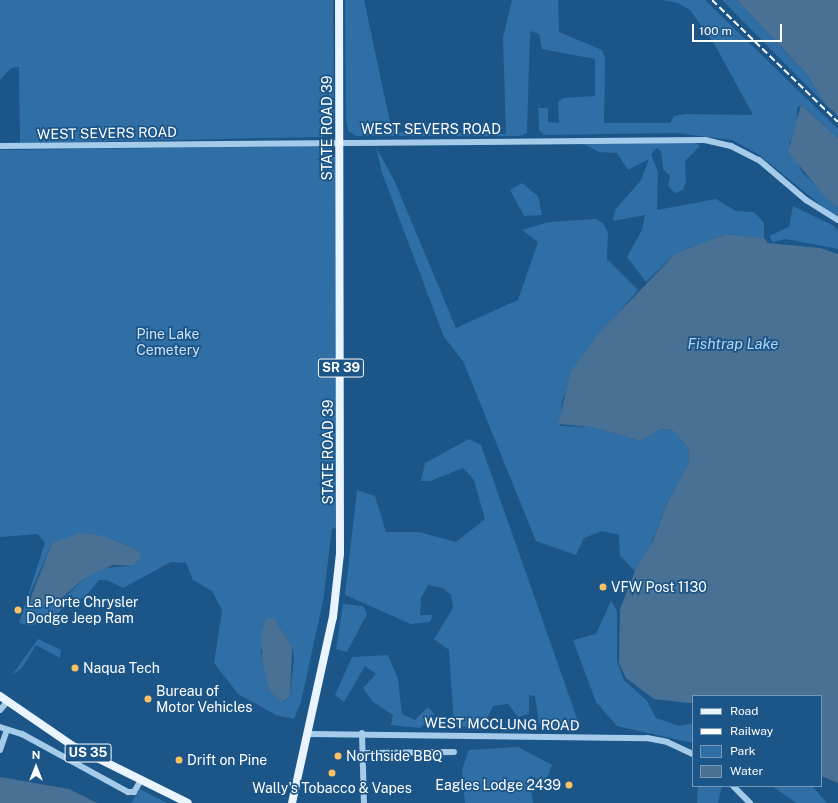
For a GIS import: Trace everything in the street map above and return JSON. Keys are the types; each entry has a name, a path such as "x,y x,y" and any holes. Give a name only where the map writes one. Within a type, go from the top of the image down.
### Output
{"main road":[{"name":"STATE ROAD 39","path":"292,803 333,617 340,554 339,0"},
{"name":"US 35","path":"0,696 55,736 188,803"}],"street":[{"name":"WEST SEVERS ROAD","path":"0,146 340,141 705,140 731,146 758,160 806,200 838,220"},
{"path":"0,710 7,702"},
{"path":"0,727 22,734 128,792 134,792 141,780"},
{"path":"0,750 7,730"},
{"name":"WEST MCCLUNG ROAD","path":"308,734 362,733 648,738 692,754"},
{"path":"362,733 364,753 364,803"},
{"path":"364,753 454,752"},
{"path":"734,787 750,803"}],"green space":[{"path":"0,0 333,0 334,129 322,137 20,143 19,67 11,68 0,80"},
{"path":"345,0 364,0 390,122 397,132 506,134 503,38 512,0 558,0 559,32 602,50 605,58 604,123 670,123 674,116 686,114 753,115 715,45 690,10 678,3 663,0 705,0 838,129 838,138 801,105 797,108 797,128 789,144 802,172 838,207 838,216 828,211 758,154 732,140 676,133 544,135 539,130 538,96 539,108 548,108 548,122 559,123 558,102 563,98 595,96 595,59 542,49 539,34 530,31 527,133 520,136 356,136 348,131 346,119"},
{"path":"722,0 737,0 806,73 826,105"},
{"path":"582,143 696,143 700,146 685,161 686,182 683,190 675,193 668,186 670,176 663,169 661,151 657,148 651,154 658,172 657,210 716,199 736,211 754,212 764,223 764,238 726,234 676,253 646,282 627,257 642,230 645,215 613,221 615,210 641,180 649,159 628,170 617,153 599,152"},
{"name":"Pine Lake Cemetery","path":"313,146 331,148 335,157 336,528 332,529 323,601 301,702 294,719 276,715 238,694 214,663 222,610 212,591 193,580 186,563 171,562 123,588 107,580 99,580 85,597 64,607 53,618 31,626 19,623 45,543 38,534 0,537 0,150","holes":["105,536 139,551 138,561 134,566 103,568 85,578 66,596 40,608 27,601 52,543","275,619 292,647 294,658 290,696 283,702 269,690 261,651"]},
{"path":"376,147 394,180 456,328 518,300 538,242 522,230 549,222 596,219 603,223 608,233 607,259 638,290 584,353 562,401 560,426 592,427 640,441 661,429 672,430 688,447 689,462 666,505 648,553 635,571 620,556 619,535 602,531 584,538 576,555 536,541 463,361 444,337 382,173"},
{"path":"522,183 538,196 542,215 524,216 510,190"},
{"path":"793,206 834,226 838,231 838,249 786,239 773,242 769,236 789,227"},
{"path":"469,439 481,445 579,724 569,728 539,724 535,696 529,695 529,714 518,717 508,704 493,706 482,729 454,726 449,650 434,639 453,608 451,595 443,588 428,585 421,598 420,615 433,615 430,622 411,624 345,595 357,490 375,496 386,532 419,532 456,542 485,519 474,480 463,468 430,481 421,481 425,463"},
{"path":"611,601 617,611 617,661 624,680 647,701 656,718 679,726 692,723 692,743 617,726 596,702 573,640 596,634"},
{"path":"343,604 363,606 367,614 347,652 336,649"},
{"path":"38,639 61,650 60,658 36,645 22,668 12,675"},
{"path":"388,655 398,679 402,714 415,720 428,707 434,714 420,728 391,725 393,715 373,702 363,688 376,674 365,666 344,702 335,695 352,657"},
{"path":"518,747 552,765 545,783 529,775 533,803 465,803 462,770 469,750"},
{"path":"698,787 722,787 718,803 697,803"},
{"path":"773,787 813,787 827,803 796,803"},
{"path":"140,789 167,803 131,803"}],"water":[{"path":"737,0 838,0 838,116 826,105 806,73"},
{"path":"801,105 838,138 838,207 826,198 788,152"},
{"name":"Fishtrap Lake","path":"726,234 764,238 768,243 820,248 838,254 838,783 822,776 822,695 692,695 692,703 654,699 626,678 619,663 620,609 635,571 653,541 666,505 689,462 688,447 672,430 661,429 640,441 592,427 558,424 571,371 600,332 676,253"},
{"path":"80,533 105,536 139,551 141,557 134,566 113,565 85,578 58,601 36,609 27,607 52,543"},
{"path":"267,618 275,619 292,647 290,696 282,702 269,690 263,665 261,633"},
{"path":"0,777 69,789 97,803 0,803"}],"railway":[{"path":"712,0 838,122"}],"place":[{"name":"VFW Post 1130","path":"603,587"},
{"name":"La Porte Chrysler Dodge Jeep Ram","path":"18,610"},
{"name":"Naqua Tech","path":"75,668"},
{"name":"Bureau of Motor Vehicles","path":"148,699"},
{"name":"Northside BBQ","path":"338,756"},
{"name":"Drift on Pine","path":"179,760"},
{"name":"Wally's Tobacco & Vapes","path":"332,773"},
{"name":"Eagles Lodge 2439","path":"569,785"}]}
